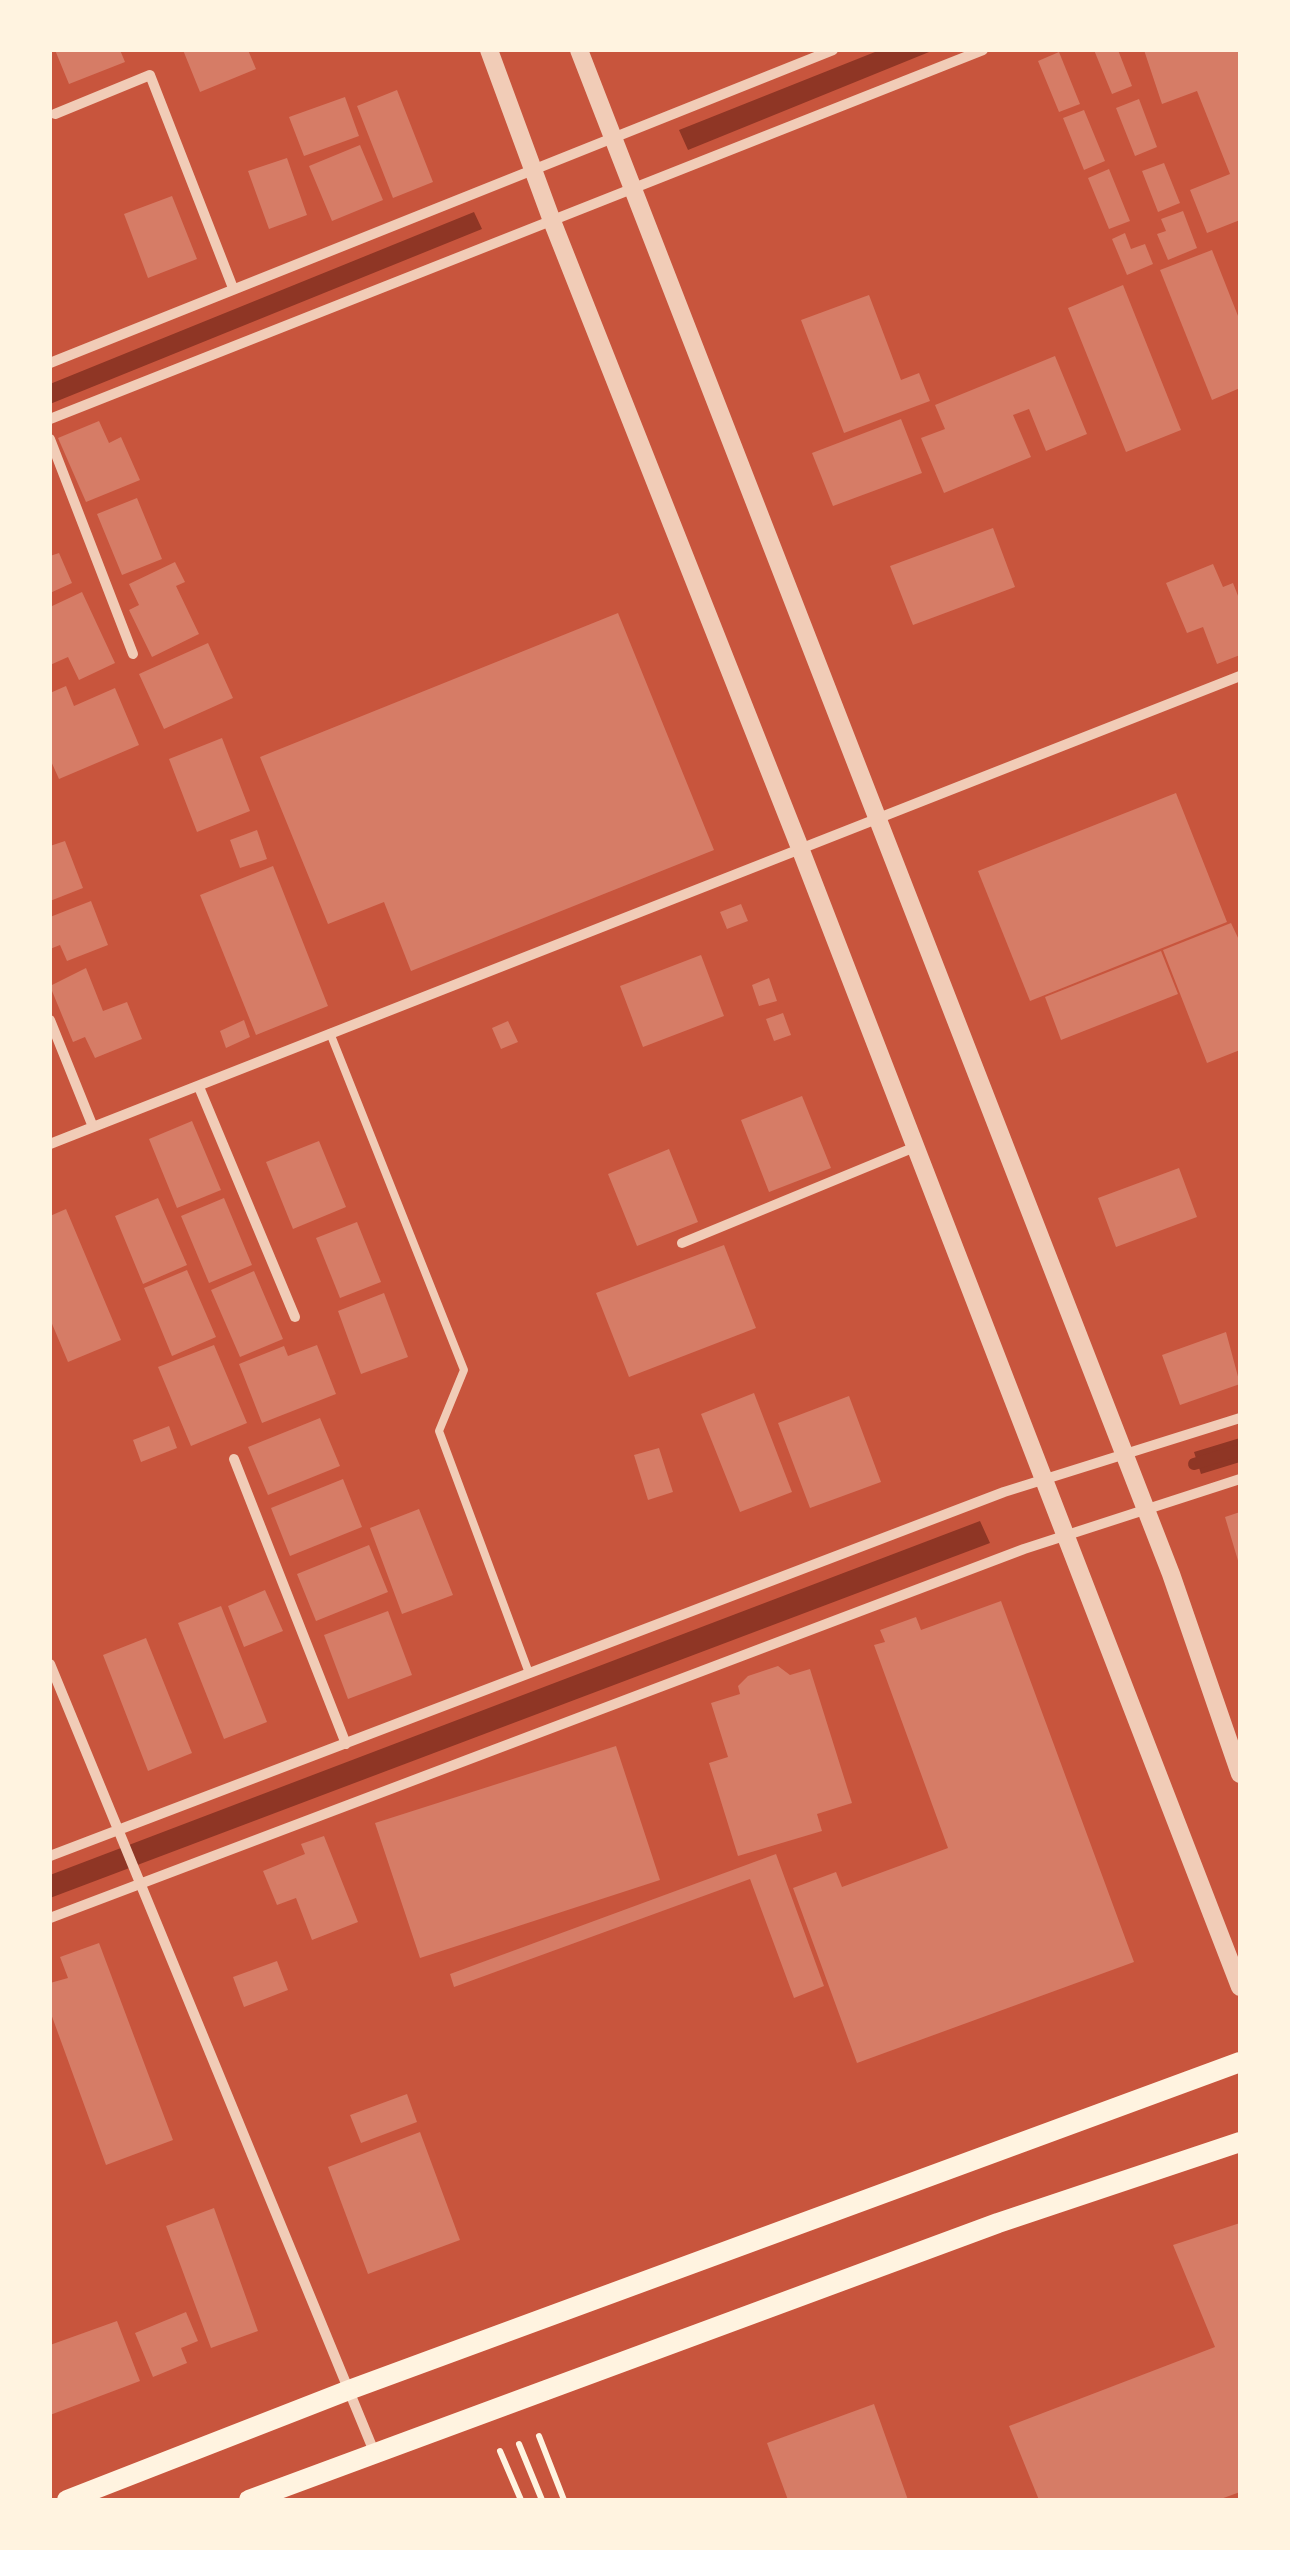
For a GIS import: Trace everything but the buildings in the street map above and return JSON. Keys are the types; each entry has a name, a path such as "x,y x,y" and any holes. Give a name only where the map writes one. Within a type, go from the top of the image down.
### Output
{"main road":[{"path":"67,2500 349,2390 1240,2062"},
{"path":"249,2500 998,2224 1240,2142"}],"street":[{"path":"490,50 552,221 800,848 1240,1987"},
{"path":"579,50 1124,1454 1240,1774"},
{"path":"50,363 833,50"},
{"path":"50,419 983,50"},
{"path":"55,114 150,75 234,288"},
{"path":"50,439 132,654"},
{"path":"50,1144 1240,676"},
{"path":"50,1020 93,1127"},
{"path":"199,1086 295,1317"},
{"path":"682,1242 914,1147"},
{"path":"50,1856 1043,1480 1240,1418"},
{"path":"234,1459 346,1744"},
{"path":"50,1918 1063,1536 1240,1479"},
{"path":"50,1664 375,2454"}],"lane":[{"path":"330,1033 464,1370 439,1432 529,1673"}],"path":[{"path":"539,2436 564,2500"},
{"path":"519,2444 542,2500"},
{"path":"500,2451 520,2500"}],"shaded area":[{"path":"880,50 934,50 688,150 679,130"},
{"path":"474,212 482,229 50,404 50,384"},
{"path":"1240,1438 1240,1462 1201,1474 1194,1452"},
{"path":"980,1521 990,1543 50,1898 50,1875"}],"waterway":[{"path":"1194,1464 1240,1450"}]}
